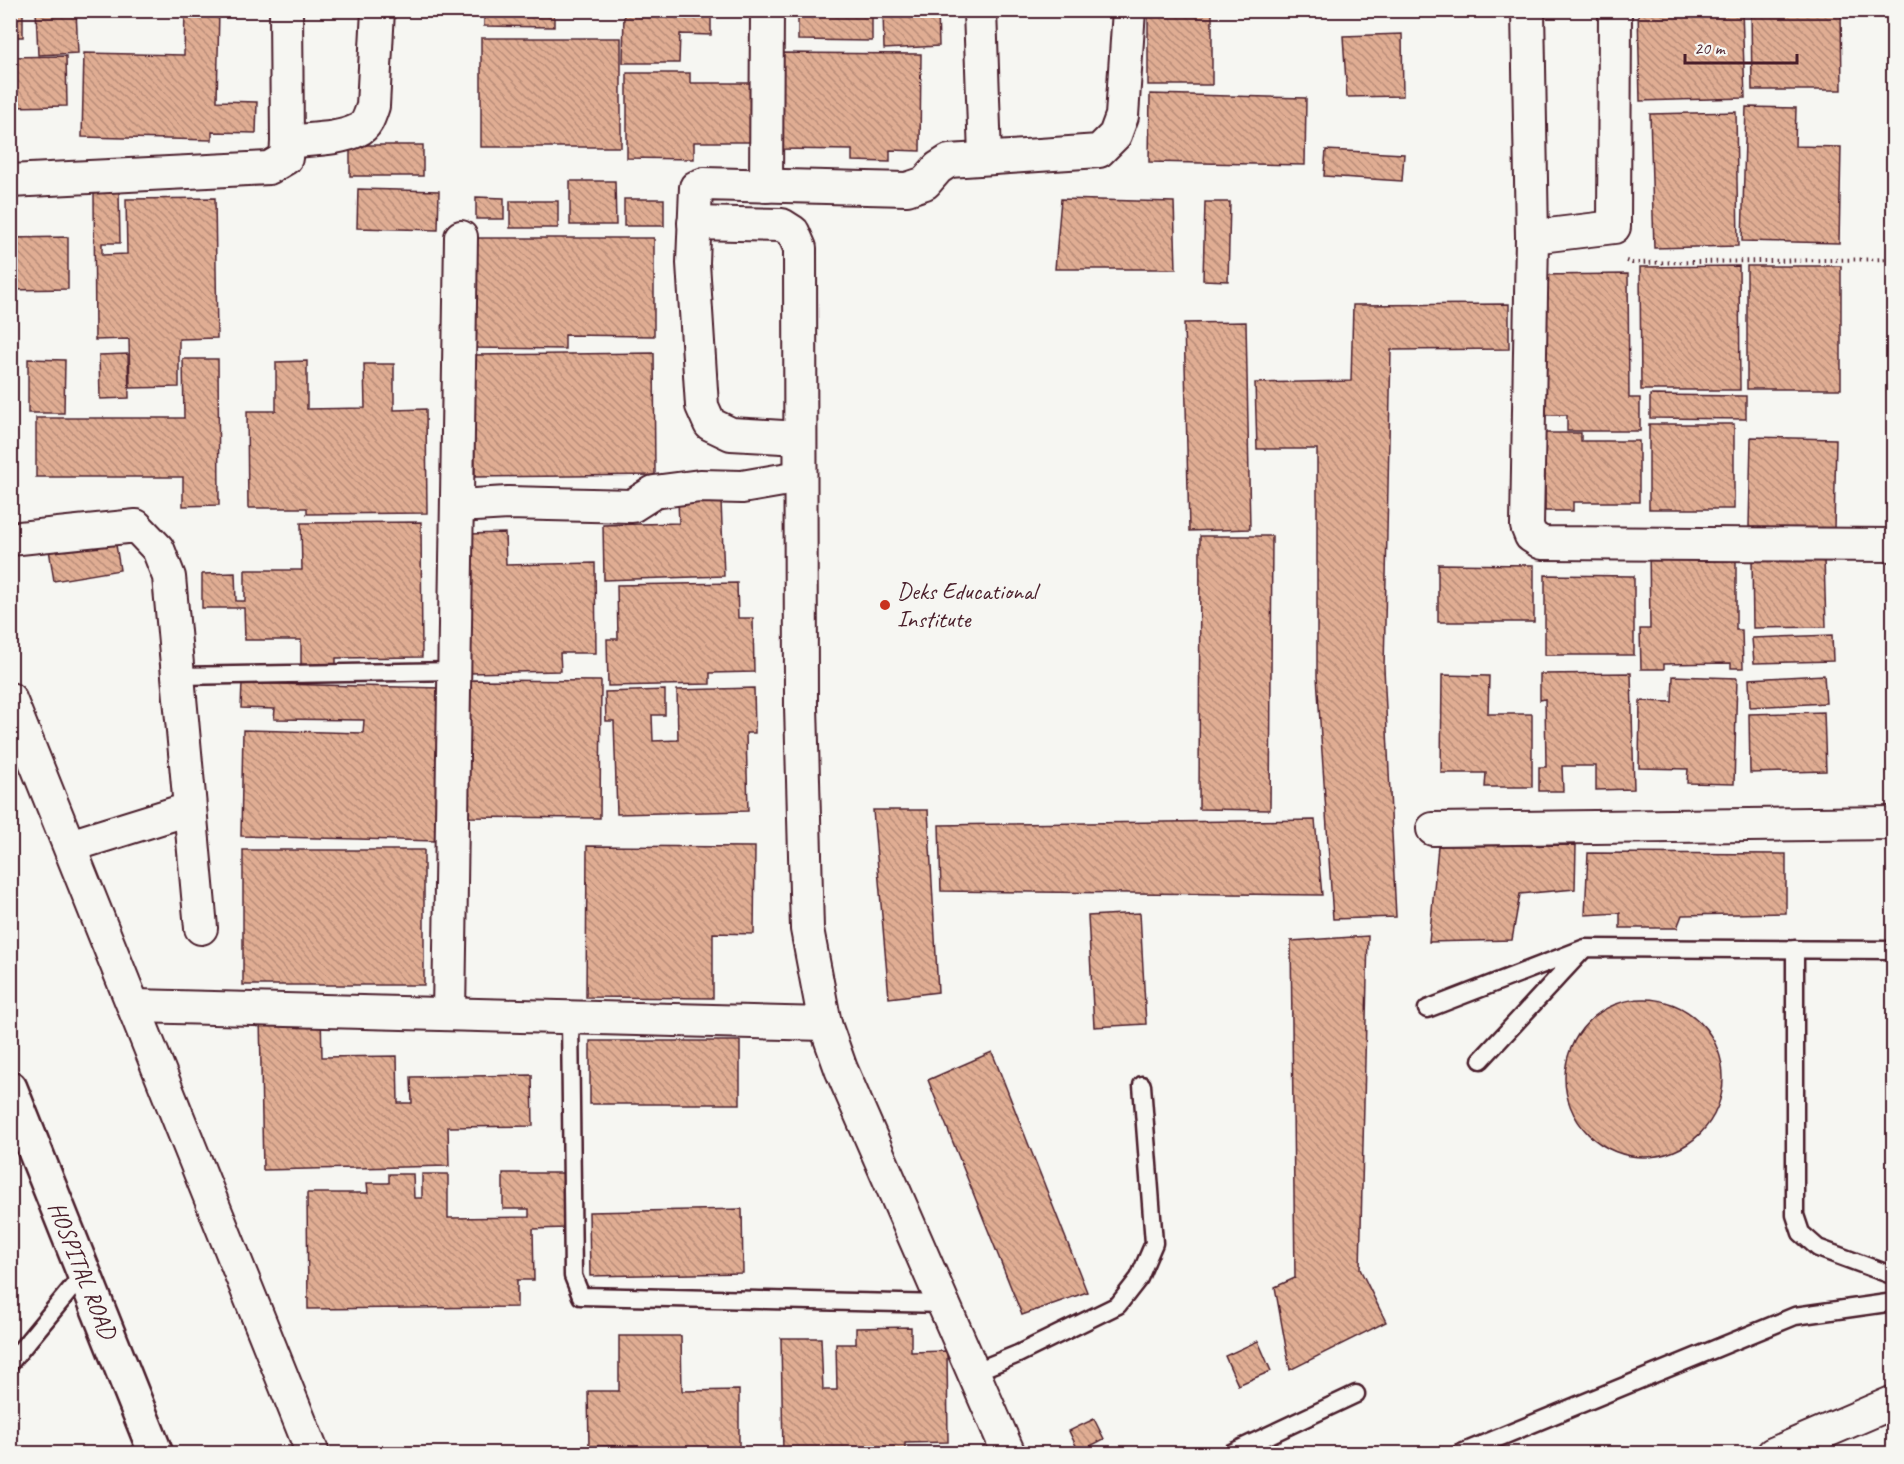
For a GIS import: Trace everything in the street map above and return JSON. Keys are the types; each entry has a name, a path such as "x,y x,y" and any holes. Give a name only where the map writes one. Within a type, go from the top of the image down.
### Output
{"main road":[{"name":"HOSPITAL ROAD","path":"10,1088 156,1454"}],"street":[{"path":"10,181 269,168 286,158 286,10"},
{"path":"287,142 360,130 368,120 373,106 378,10"},
{"path":"766,186 767,10"},
{"path":"980,10 985,157"},
{"path":"800,438 731,434 710,424 702,406 693,263 696,187 704,184 906,189 925,183 938,168 949,161 1099,151 1115,135 1122,116 1129,10"},
{"path":"1528,10 1532,237 1527,526 1531,536 1542,543 1893,545"},
{"path":"1532,237 1614,227 1615,10"},
{"path":"694,224 782,225 793,232 800,248 801,706 807,929 825,1024 841,1069 1010,1454"},
{"path":"449,1014 461,237"},
{"path":"458,506 507,503 632,506 654,492 700,486 742,487 800,477"},
{"path":"10,539 136,526 158,549 169,577 201,928"},
{"path":"10,699 314,1454"},
{"path":"70,846 189,809"},
{"path":"1433,829 1893,823"},
{"path":"135,1006 825,1024"},
{"path":"1773,1454 1893,1402"}],"lane":[{"path":"177,676 456,671"},
{"path":"1481,1060 1585,948"},
{"path":"1427,1009 1585,948 1893,950"},
{"path":"1795,949 1795,1215 1802,1233 1818,1248 1893,1276"},
{"path":"570,1018 573,1276 582,1296 944,1304"},
{"path":"974,1372 1018,1354 1118,1305 1139,1278 1154,1243 1142,1085"},
{"path":"10,1363 84,1273"},
{"path":"1459,1454 1795,1316 1893,1302"},
{"path":"1230,1454 1356,1394"}],"path":[{"path":"1614,227 1614,249 1620,258 1632,263 1893,259"}],"building":[{"path":"10,10 23,10 23,37 10,37"},
{"path":"36,10 76,10 78,53 38,55"},
{"path":"185,10 219,10 217,101 257,102 256,133 212,132 212,140 82,137 84,53 184,55"},
{"path":"484,10 554,10 554,27 484,26"},
{"path":"624,10 749,10 711,12 711,35 680,34 679,63 623,63"},
{"path":"798,10 872,10 872,41 798,40"},
{"path":"883,10 938,10 939,46 884,49"},
{"path":"1148,10 1212,10 1212,85 1148,85"},
{"path":"1244,10 1308,10 1308,12"},
{"path":"1638,10 1742,10 1745,98 1640,101"},
{"path":"1751,10 1841,10 1842,90 1752,90"},
{"path":"1402,34 1403,96 1347,97 1343,36"},
{"path":"481,38 621,38 621,147 481,147"},
{"path":"778,53 921,54 920,151 890,150 890,162 852,161 852,150 777,149"},
{"path":"66,56 67,106 10,107 10,57"},
{"path":"627,73 690,73 690,83 757,83 756,142 694,142 694,159 627,158"},
{"path":"1150,94 1306,98 1305,165 1149,162"},
{"path":"1746,107 1796,108 1795,146 1841,147 1839,243 1742,241"},
{"path":"1736,112 1738,246 1654,248 1650,114"},
{"path":"350,145 423,145 423,176 350,176"},
{"path":"1326,150 1404,154 1402,181 1324,176"},
{"path":"570,181 615,181 616,225 570,225"},
{"path":"358,189 439,191 438,230 357,228"},
{"path":"119,191 120,243 102,243 102,255 127,254 126,199 215,198 217,338 179,339 179,387 130,388 129,339 95,340 94,192"},
{"path":"476,197 504,198 504,219 476,219"},
{"path":"624,199 664,199 664,226 624,226"},
{"path":"1061,199 1174,202 1176,269 1055,269"},
{"path":"510,201 558,201 558,228 510,228"},
{"path":"1205,202 1230,202 1228,281 1203,280"},
{"path":"68,237 68,289 10,290 10,238"},
{"path":"473,238 654,238 654,336 565,335 565,349 472,348"},
{"path":"1739,266 1740,390 1641,390 1640,267"},
{"path":"1747,266 1841,266 1841,389 1747,389"},
{"path":"1628,274 1629,398 1640,398 1640,431 1567,431 1567,415 1537,415 1536,275"},
{"path":"1509,304 1509,349 1391,350 1384,668 1396,917 1333,919 1317,676 1317,449 1257,449 1255,383 1351,381 1353,305"},
{"path":"1246,322 1250,529 1189,531 1184,323"},
{"path":"654,353 655,475 475,477 473,355"},
{"path":"128,354 129,398 100,399 99,355"},
{"path":"28,359 65,360 64,413 28,413"},
{"path":"183,359 218,359 219,505 183,506 183,477 36,477 36,418 184,418"},
{"path":"307,361 307,409 365,408 364,364 394,364 394,410 426,409 427,513 307,514 307,508 248,508 247,411 276,411 276,362"},
{"path":"1650,395 1746,396 1746,419 1650,418"},
{"path":"1649,424 1734,424 1734,509 1649,509"},
{"path":"1545,433 1581,433 1581,441 1639,441 1639,502 1573,502 1573,511 1545,511"},
{"path":"1751,437 1836,439 1834,529 1749,527"},
{"path":"721,501 724,576 604,580 603,525 679,523 678,502"},
{"path":"421,522 422,657 336,658 336,665 301,665 301,640 245,640 244,608 202,608 202,574 235,573 236,601 245,601 245,570 302,570 301,523"},
{"path":"114,532 120,570 54,581 48,543"},
{"path":"505,533 506,565 595,563 596,653 560,653 561,671 470,673 468,534"},
{"path":"1200,536 1272,536 1270,810 1199,809"},
{"path":"1736,545 1736,630 1742,630 1743,668 1731,668 1731,663 1664,664 1664,669 1641,669 1640,629 1650,629 1649,546"},
{"path":"1824,558 1826,627 1753,628 1752,559"},
{"path":"1438,564 1534,565 1534,622 1438,622"},
{"path":"1545,575 1634,576 1634,655 1545,655"},
{"path":"737,583 738,618 753,618 754,672 710,673 710,684 608,686 607,639 618,639 617,585"},
{"path":"1832,635 1833,661 1754,663 1752,638"},
{"path":"1631,673 1634,789 1596,790 1596,766 1562,766 1563,791 1539,791 1539,767 1546,767 1545,699 1540,700 1540,674"},
{"path":"1442,675 1489,676 1488,714 1532,714 1532,787 1485,787 1486,773 1441,773"},
{"path":"1824,675 1826,703 1750,707 1749,679"},
{"path":"1673,676 1737,678 1734,784 1687,783 1688,769 1639,768 1640,701 1672,702"},
{"path":"468,680 601,681 600,818 467,817"},
{"path":"242,683 440,688 437,841 241,836 243,730 363,733 364,720 274,719 275,709 241,708"},
{"path":"754,688 755,733 746,733 748,811 617,814 614,721 606,721 605,692 665,690 665,715 652,715 653,741 678,740 677,690"},
{"path":"1824,712 1826,771 1750,773 1749,714"},
{"path":"873,810 928,810 938,992 889,998"},
{"path":"1315,820 1322,895 941,891 939,825"},
{"path":"1576,845 1575,889 1520,894 1512,940 1429,942 1438,846"},
{"path":"587,846 755,847 754,934 713,933 713,998 586,997"},
{"path":"243,850 424,850 424,985 243,985"},
{"path":"1588,853 1786,854 1786,913 1682,915 1677,928 1620,928 1620,913 1585,915"},
{"path":"1140,913 1146,1024 1094,1027 1088,916"},
{"path":"1368,936 1360,1269 1386,1322 1290,1370 1275,1287 1295,1278 1291,941"},
{"path":"1644,999 1659,1000 1674,1005 1688,1012 1700,1022 1710,1034 1717,1048 1722,1063 1722,1093 1717,1108 1710,1122 1700,1134 1688,1144 1674,1151 1659,1156 1644,1157 1629,1156 1614,1151 1600,1144 1588,1134 1578,1122 1571,1108 1566,1093 1565,1078 1566,1063 1571,1048 1578,1034 1588,1022 1600,1012 1614,1005 1629,1000"},
{"path":"321,1015 322,1057 397,1056 398,1103 412,1103 411,1077 532,1075 533,1126 448,1127 449,1166 263,1170 260,1016"},
{"path":"590,1041 740,1041 740,1104 590,1104"},
{"path":"992,1052 1087,1292 1022,1315 928,1080"},
{"path":"503,1173 565,1173 566,1228 533,1229 534,1280 517,1280 517,1307 308,1309 307,1193 368,1193 367,1183 389,1183 389,1174 413,1174 414,1198 422,1198 422,1174 448,1174 448,1218 529,1217 529,1209 503,1209"},
{"path":"742,1209 743,1273 590,1276 589,1212"},
{"path":"911,1327 911,1352 947,1351 948,1442 905,1443 905,1452 980,1451 980,1454 783,1454 781,1338 821,1338 823,1390 837,1390 836,1344 856,1344 856,1328"},
{"path":"619,1336 681,1336 682,1391 739,1390 739,1454 618,1454 618,1446 589,1446 588,1391 619,1391"},
{"path":"1258,1341 1271,1371 1238,1385 1225,1356"},
{"path":"1094,1419 1104,1439 1079,1452 1069,1431"}],"place":[{"name":"Deks Educational Institute","path":"885,605"}]}
